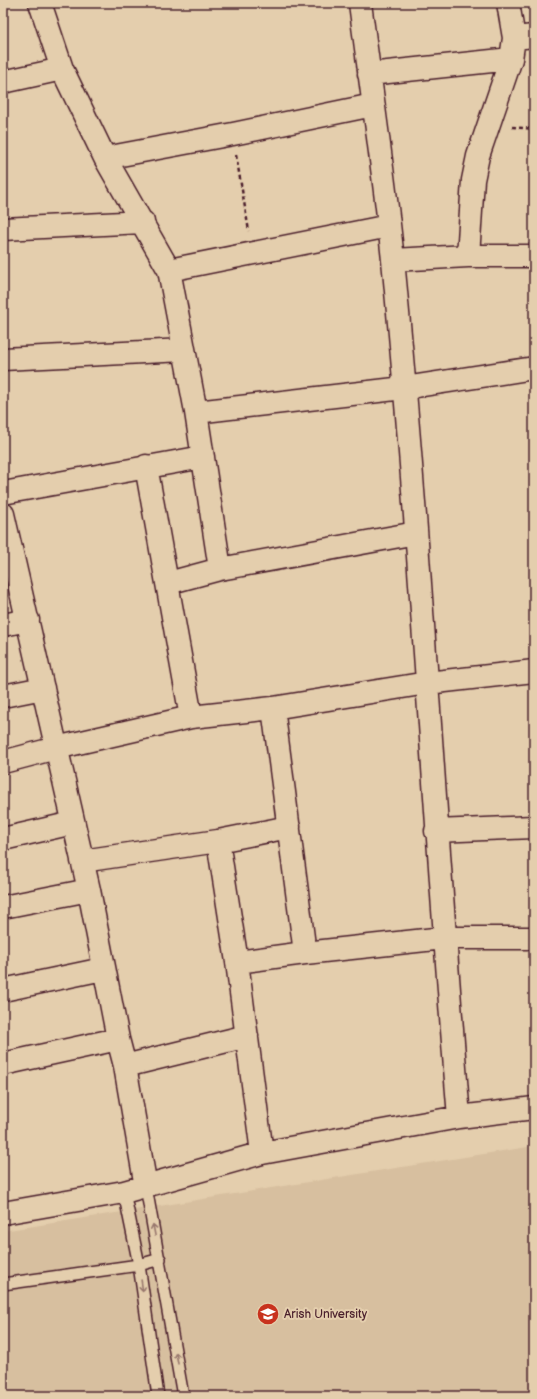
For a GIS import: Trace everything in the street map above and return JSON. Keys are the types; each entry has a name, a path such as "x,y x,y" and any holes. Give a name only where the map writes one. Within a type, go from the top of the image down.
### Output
{"street":[{"path":"40,3 62,69 105,158 143,222 169,270 196,412 220,569"},
{"path":"360,3 393,260 416,532 436,831 459,1118"},
{"path":"468,256 473,180 478,156 510,59 524,37 508,3"},
{"path":"369,74 510,59"},
{"path":"3,82 62,69"},
{"path":"105,158 233,134 373,105"},
{"path":"3,229 143,222"},
{"path":"169,270 389,226"},
{"path":"393,260 468,256 534,256"},
{"path":"3,359 184,350"},
{"path":"196,412 404,388 534,368"},
{"path":"3,492 203,457"},
{"path":"146,466 191,717"},
{"path":"3,514 8,553 28,620 89,890 118,1039 125,1066 146,1187"},
{"path":"168,583 220,569 416,532"},
{"path":"3,625 28,620"},
{"path":"3,762 56,748 191,717 273,708 427,683 534,671"},
{"path":"3,696 43,688"},
{"path":"273,708 305,953"},
{"path":"3,839 73,823"},
{"path":"82,861 218,841 289,827"},
{"path":"436,831 534,827"},
{"path":"218,841 237,962 262,1153"},
{"path":"3,907 89,890"},
{"path":"237,962 444,938 534,938"},
{"path":"3,990 104,970"},
{"path":"125,1066 247,1036"},
{"path":"3,1064 118,1039"},
{"path":"3,1213 146,1187 262,1153 459,1118 534,1108"}],"lane":[{"path":"146,1187 183,1396"},
{"path":"124,1192 139,1265 158,1396"},
{"path":"3,1284 139,1265 160,1260"}],"path":[{"path":"233,134 252,254"}],"shaded area":[{"name":"Arish University","path":"534,1146 534,1396 3,1396 3,1231"}],"place":[{"name":"Arish University","path":"268,1314"}]}
